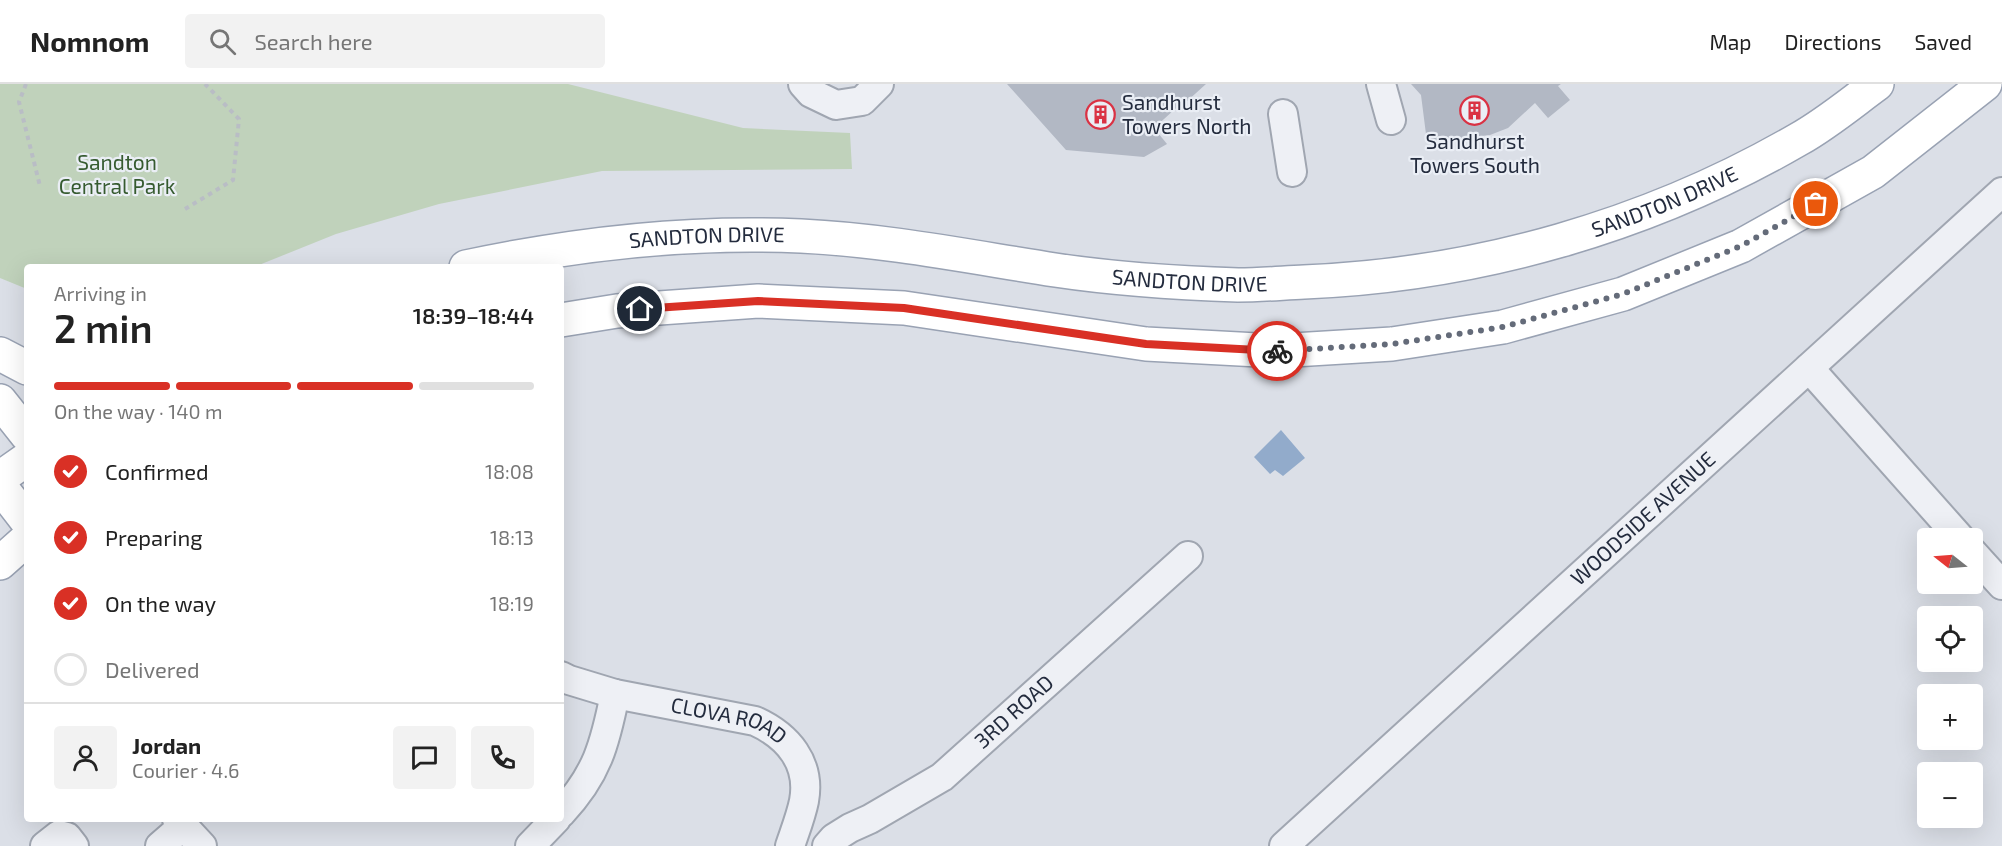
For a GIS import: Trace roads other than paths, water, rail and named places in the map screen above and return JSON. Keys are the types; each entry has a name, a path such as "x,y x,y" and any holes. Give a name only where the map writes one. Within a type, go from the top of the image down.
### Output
{"main road":[{"name":"SANDTON DRIVE","path":"482,264 559,250 642,241 720,236 801,236 889,244 1059,270 1230,284 1340,281 1432,270 1532,249 1626,219 1716,184 1802,138 1876,84"},
{"path":"564,320 617,311 758,301 904,308 1146,344 1277,351 1392,344 1503,327 1623,294 1741,246 1873,172 1985,84"},
{"path":"0,354 24,366"},
{"path":"0,401 24,431"},
{"path":"0,478 24,461"},
{"path":"0,486 24,517"},
{"path":"0,563 24,542"}],"street":[{"path":"803,84 811,93 836,105 862,101 879,84"},
{"path":"1381,84 1391,120"},
{"path":"1283,114 1292,172"},
{"name":"WOODSIDE AVENUE","path":"1284,846 2002,192"},
{"path":"1809,368 1951,528"},
{"name":"3RD ROAD","path":"827,846 834,838 850,828 870,819 942,777 1188,556"},
{"path":"1983,564 2002,585"},
{"name":"CLOVA ROAD","path":"564,678 615,694 755,721 771,728 784,738 795,752 802,767 805,784 804,801 790,846"},
{"path":"564,809 585,784 597,762 607,739 615,694"},
{"path":"530,846 553,822"},
{"path":"160,846 187,830"},
{"path":"45,846 59,835 67,837 74,846"}],"water":[{"path":"1281,430 1305,458 1283,476 1275,470 1270,474 1254,457"}],"place":[{"name":"Sandhurst Towers South","path":"1475,111"},
{"name":"Sandhurst Towers North","path":"1101,115"}],"park label":[{"name":"Sandton Central Park","path":"117,175"}]}
